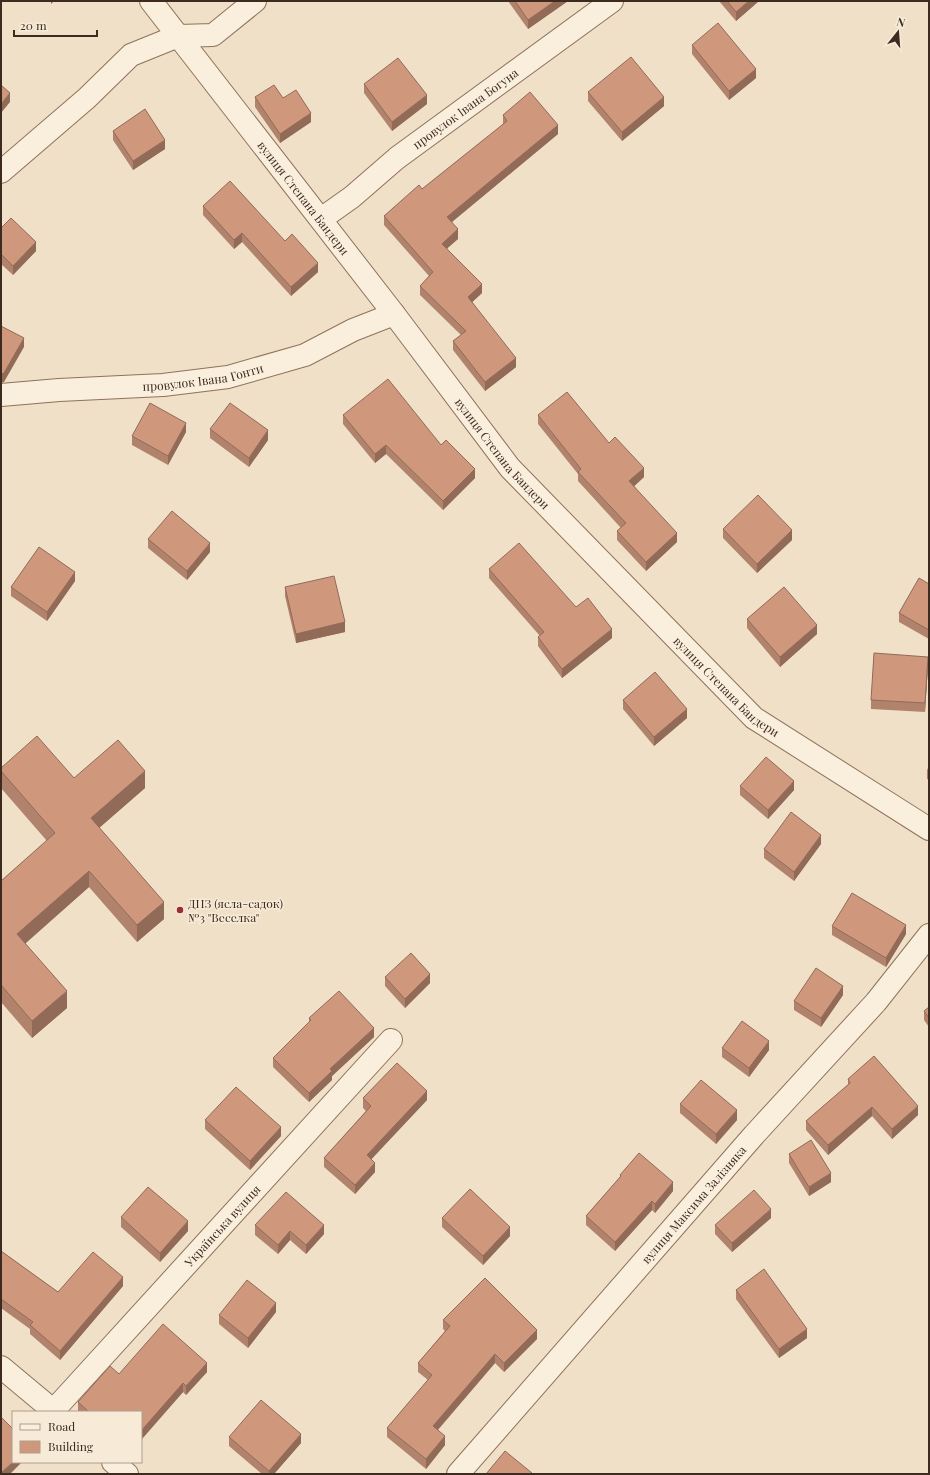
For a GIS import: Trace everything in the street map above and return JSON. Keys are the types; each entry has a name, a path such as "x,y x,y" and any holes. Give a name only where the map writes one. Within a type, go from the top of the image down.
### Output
{"street":[{"name":"вулиця Степана Бандери","path":"151,1 321,219 510,468 754,718 929,829"},
{"path":"1,172 87,98 131,55 178,36 213,35 255,1"},
{"name":"провулок Івана Богуна","path":"321,219 352,197 397,158 612,1"},
{"name":"провулок Івана Гонти","path":"1,395 59,390 163,385 228,377 305,355 353,330 394,314"},
{"name":"вулиця Максима Залізняка","path":"458,1474 754,1134 876,1002 929,935"},
{"name":"Українська вулиця","path":"55,1411 391,1040"},
{"name":"Українська вулиця","path":"1,1367 53,1411"},
{"path":"114,1463 127,1474"}],"building":[{"path":"515,1 555,1 528,20"},
{"path":"727,1 749,1 736,12"},
{"path":"718,23 756,69 729,91 692,45"},
{"path":"631,57 664,97 622,132 588,92"},
{"path":"398,58 427,95 392,122 364,84"},
{"path":"1,85 10,93 1,104"},
{"path":"274,85 283,98 296,90 311,113 280,134 255,97"},
{"path":"530,92 558,125 447,217 458,229 442,244 482,284 468,297 516,358 485,382 453,341 466,331 420,286 433,272 384,216 419,185 422,189 507,121 503,115"},
{"path":"145,109 165,140 133,161 113,131"},
{"path":"230,181 285,241 292,234 318,263 291,287 242,233 234,240 203,206"},
{"path":"11,218 36,242 13,266 1,254 1,228"},
{"path":"1,326 24,338 4,373 1,374"},
{"path":"388,379 441,445 446,440 475,469 443,501 386,445 375,454 343,415"},
{"path":"567,392 609,443 615,437 644,468 629,481 677,533 646,562 617,531 626,523 578,472 581,469 538,415"},
{"path":"150,403 186,423 168,456 132,436"},
{"path":"230,403 268,430 249,458 210,429"},
{"path":"758,495 792,530 757,564 723,529"},
{"path":"172,511 210,543 187,571 148,539"},
{"path":"519,543 576,607 588,598 612,629 562,669 538,637 544,632 489,569"},
{"path":"39,547 75,572 47,612 11,587"},
{"path":"334,576 345,622 296,634 285,587"},
{"path":"919,578 929,584 929,630 899,613"},
{"path":"784,587 817,625 780,657 747,619"},
{"path":"874,653 928,657 925,703 871,700"},
{"path":"655,672 687,709 654,737 623,700"},
{"path":"37,736 74,778 118,740 145,771 91,818 164,902 137,925 89,871 17,934 67,991 32,1021 1,985 1,881 55,833 1,771 1,768"},
{"path":"766,757 794,781 768,810 740,786"},
{"path":"791,812 821,835 794,872 764,849"},
{"path":"852,893 906,925 886,958 832,926"},
{"path":"411,953 430,974 405,999 385,977"},
{"path":"816,968 843,986 821,1018 794,1001"},
{"path":"339,991 374,1028 330,1069 332,1071 309,1093 273,1058 311,1020 309,1018"},
{"path":"929,1007 929,1018 924,1011"},
{"path":"742,1021 769,1041 749,1068 722,1048"},
{"path":"874,1056 918,1106 892,1129 872,1107 828,1145 806,1121 850,1083 848,1079"},
{"path":"397,1063 427,1091 367,1155 375,1163 355,1185 324,1158 371,1106 363,1098"},
{"path":"701,1080 737,1110 716,1134 680,1104"},
{"path":"236,1087 281,1127 250,1161 205,1120"},
{"path":"811,1140 831,1173 809,1187 789,1154"},
{"path":"639,1153 673,1182 655,1204 652,1201 615,1242 586,1216"},
{"path":"148,1187 188,1221 160,1253 121,1217"},
{"path":"470,1189 510,1227 483,1256 442,1218"},
{"path":"754,1190 771,1209 732,1243 715,1225"},
{"path":"286,1192 324,1225 306,1245 290,1231 278,1245 255,1225"},
{"path":"1,1251 58,1292 93,1252 123,1277 60,1351 30,1325 33,1322 1,1299"},
{"path":"764,1269 807,1329 779,1349 736,1290"},
{"path":"485,1278 537,1330 504,1363 495,1354 433,1426 445,1436 426,1459 387,1428 432,1375 418,1363 450,1326 443,1320"},
{"path":"247,1280 276,1303 248,1338 219,1315"},
{"path":"163,1324 207,1363 186,1386 183,1383 142,1430 142,1411 88,1411 78,1402 110,1366 119,1374"},
{"path":"261,1400 301,1434 269,1471 229,1437"},
{"path":"1,1417 12,1428 12,1463 1,1473"},
{"path":"505,1451 532,1473 486,1474"}],"place":[{"name":"ДНЗ (ясла-садок) №3 \"Веселка\"","path":"180,910"}]}
